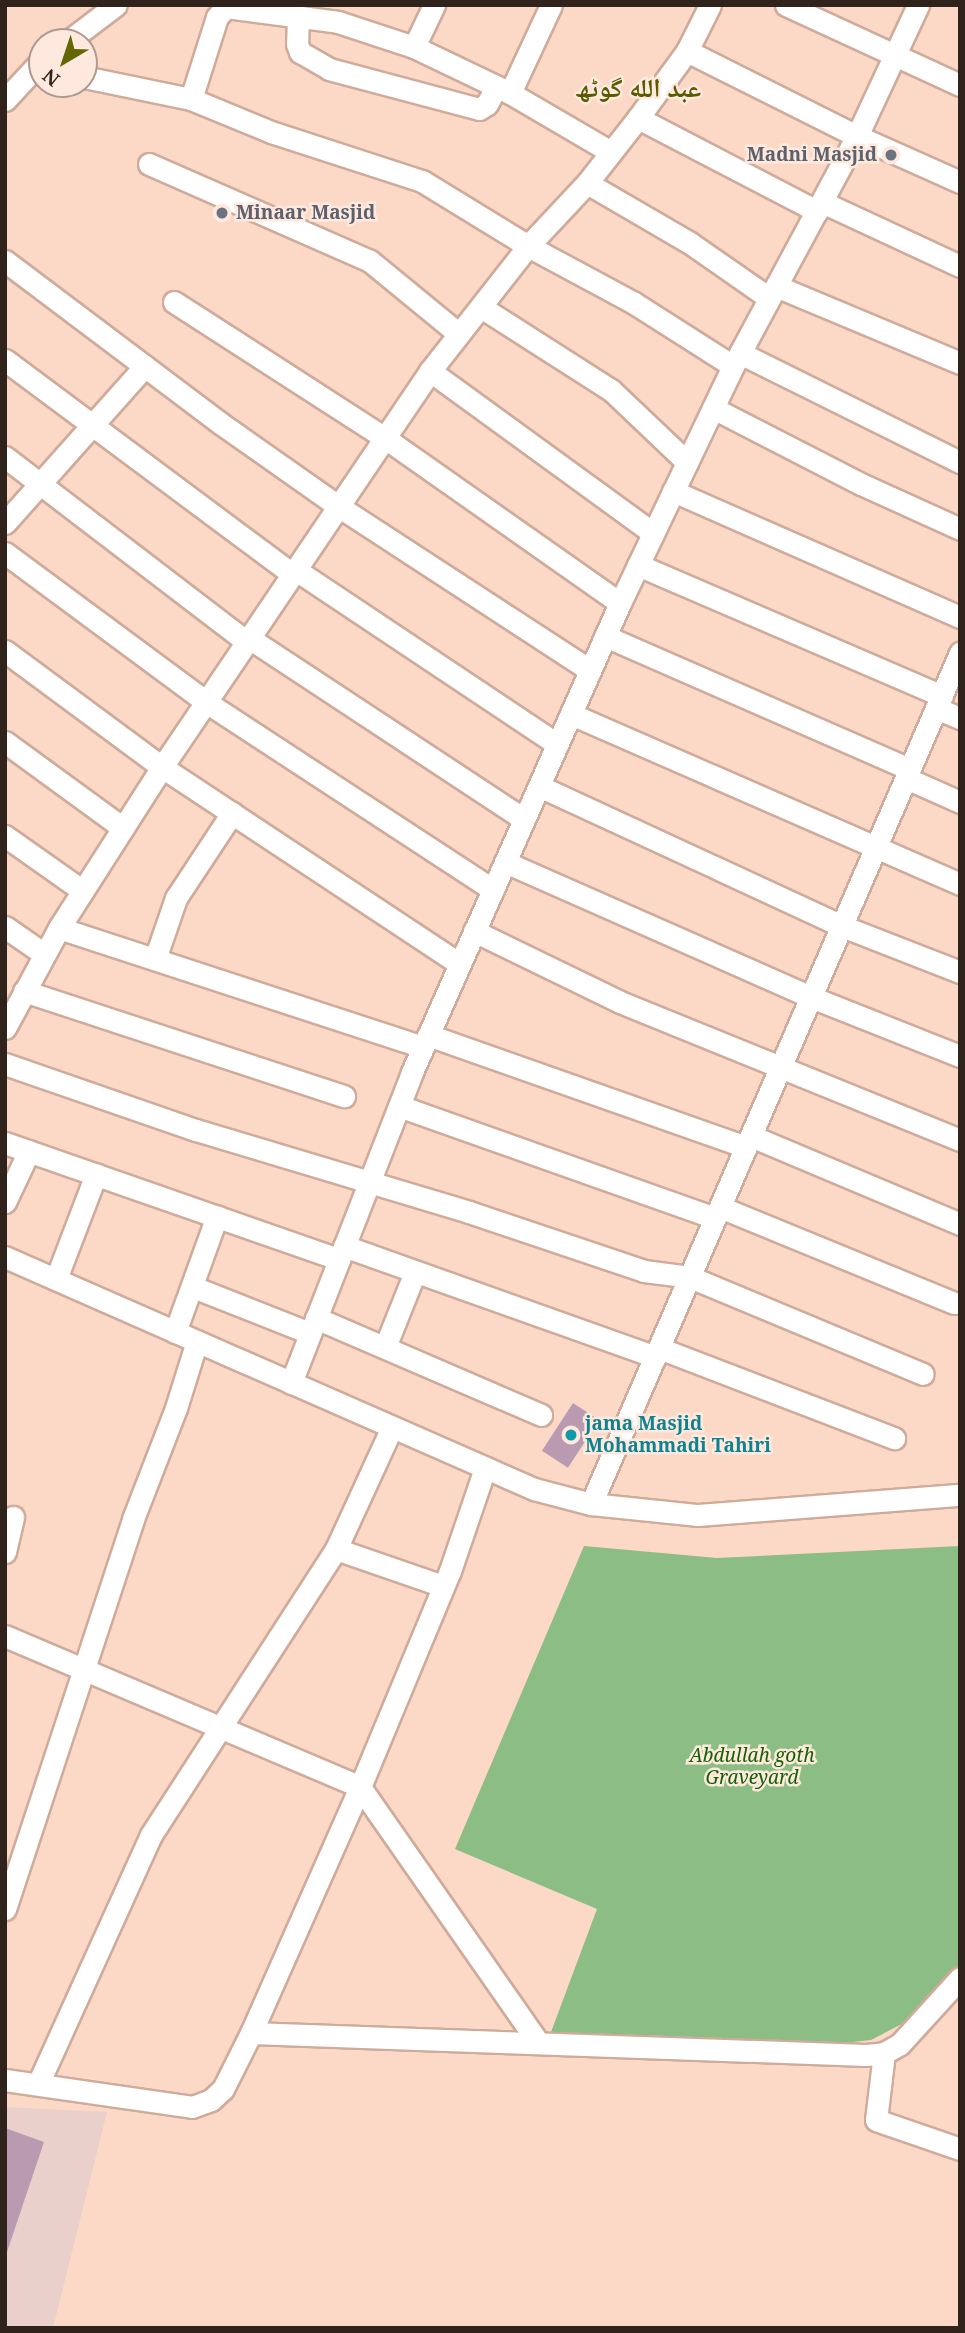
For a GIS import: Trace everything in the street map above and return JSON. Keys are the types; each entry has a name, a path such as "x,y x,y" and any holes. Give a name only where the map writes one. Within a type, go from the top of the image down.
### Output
{"street":[{"path":"86,28 116,5"},
{"path":"414,47 434,5"},
{"path":"298,18 297,44 300,52 329,69 479,108 503,90 551,5"},
{"path":"6,1023 59,928 162,767 430,371 528,246 587,183 638,118 687,51 709,5"},
{"path":"786,5 960,85"},
{"path":"291,1382 426,1041 620,603 736,359 857,136 918,5"},
{"path":"191,99 220,11 226,7 298,18 342,14 503,90 611,152"},
{"path":"687,51 857,136 960,182"},
{"path":"5,100 28,76"},
{"path":"98,79 191,99 271,132 422,181 528,246 736,359 960,461"},
{"path":"638,118 819,206 960,266"},
{"path":"149,164 370,261 459,334"},
{"path":"587,183 773,292 960,363"},
{"path":"5,261 338,506 590,670"},
{"path":"174,302 385,438 620,603"},
{"path":"481,307 603,384 687,462"},
{"path":"5,360 294,572 557,744"},
{"path":"5,523 145,366"},
{"path":"430,371 653,533"},
{"path":"713,408 861,484 960,529"},
{"path":"5,457 248,640 524,819"},
{"path":"673,491 960,617"},
{"path":"5,553 206,702 493,890"},
{"path":"638,565 939,702 960,718"},
{"path":"605,636 908,774 960,802"},
{"path":"5,651 162,767 460,964"},
{"path":"591,1504 960,653"},
{"path":"571,714 960,884"},
{"path":"5,742 123,828"},
{"path":"539,786 842,926 960,972"},
{"path":"155,959 176,898 232,813"},
{"path":"5,836 83,891"},
{"path":"505,862 811,997 960,1056"},
{"path":"5,927 44,954"},
{"path":"59,928 748,1141 960,1224"},
{"path":"474,931 620,1002 960,1140"},
{"path":"24,991 344,1096"},
{"path":"5,1065 196,1130 469,1212 644,1271 690,1277 923,1374"},
{"path":"399,1105 718,1213 954,1303"},
{"path":"5,1143 217,1216 415,1272 657,1352 894,1438"},
{"path":"5,1202 29,1151"},
{"path":"55,1279 96,1174"},
{"path":"174,1332 217,1216"},
{"path":"5,1257 534,1489 591,1504 698,1515 960,1495"},
{"path":"385,1347 415,1272"},
{"path":"192,1287 385,1347 541,1415"},
{"path":"5,1909 134,1519 176,1408 197,1341"},
{"path":"38,2084 151,1835 337,1549 393,1427"},
{"path":"5,2080 192,2106 211,2100 223,2089 251,2033 360,1787 443,1586 485,1468"},
{"path":"5,1552 13,1517"},
{"path":"337,1549 443,1586"},
{"path":"5,1636 222,1726 360,1787 538,2042"},
{"path":"251,2033 866,2055 884,2053 900,2043 960,1979"},
{"path":"884,2053 876,2120 960,2149"}],"shaded area":[{"path":"5,2107 107,2112 53,2328 5,2328"}],"green space":[{"name":"Abdullah goth Graveyard","path":"584,1546 717,1558 960,1546 960,1968 913,2018 871,2040 825,2045 551,2032 597,1909 455,1849"}],"building":[{"name":"jama Masjid Mohammadi Tahiri","path":"573,1403 599,1420 568,1468 542,1451"},
{"path":"5,2128 44,2142 6,2255 5,2254"}],"place":[{"name":"Madni Masjid","path":"891,155"},
{"name":"Minaar Masjid","path":"222,213"},
{"name":"jama Masjid Mohammadi Tahiri","path":"571,1435"}],"district":[{"name":"عبد الله گوٹھ","path":"638,88"}]}
